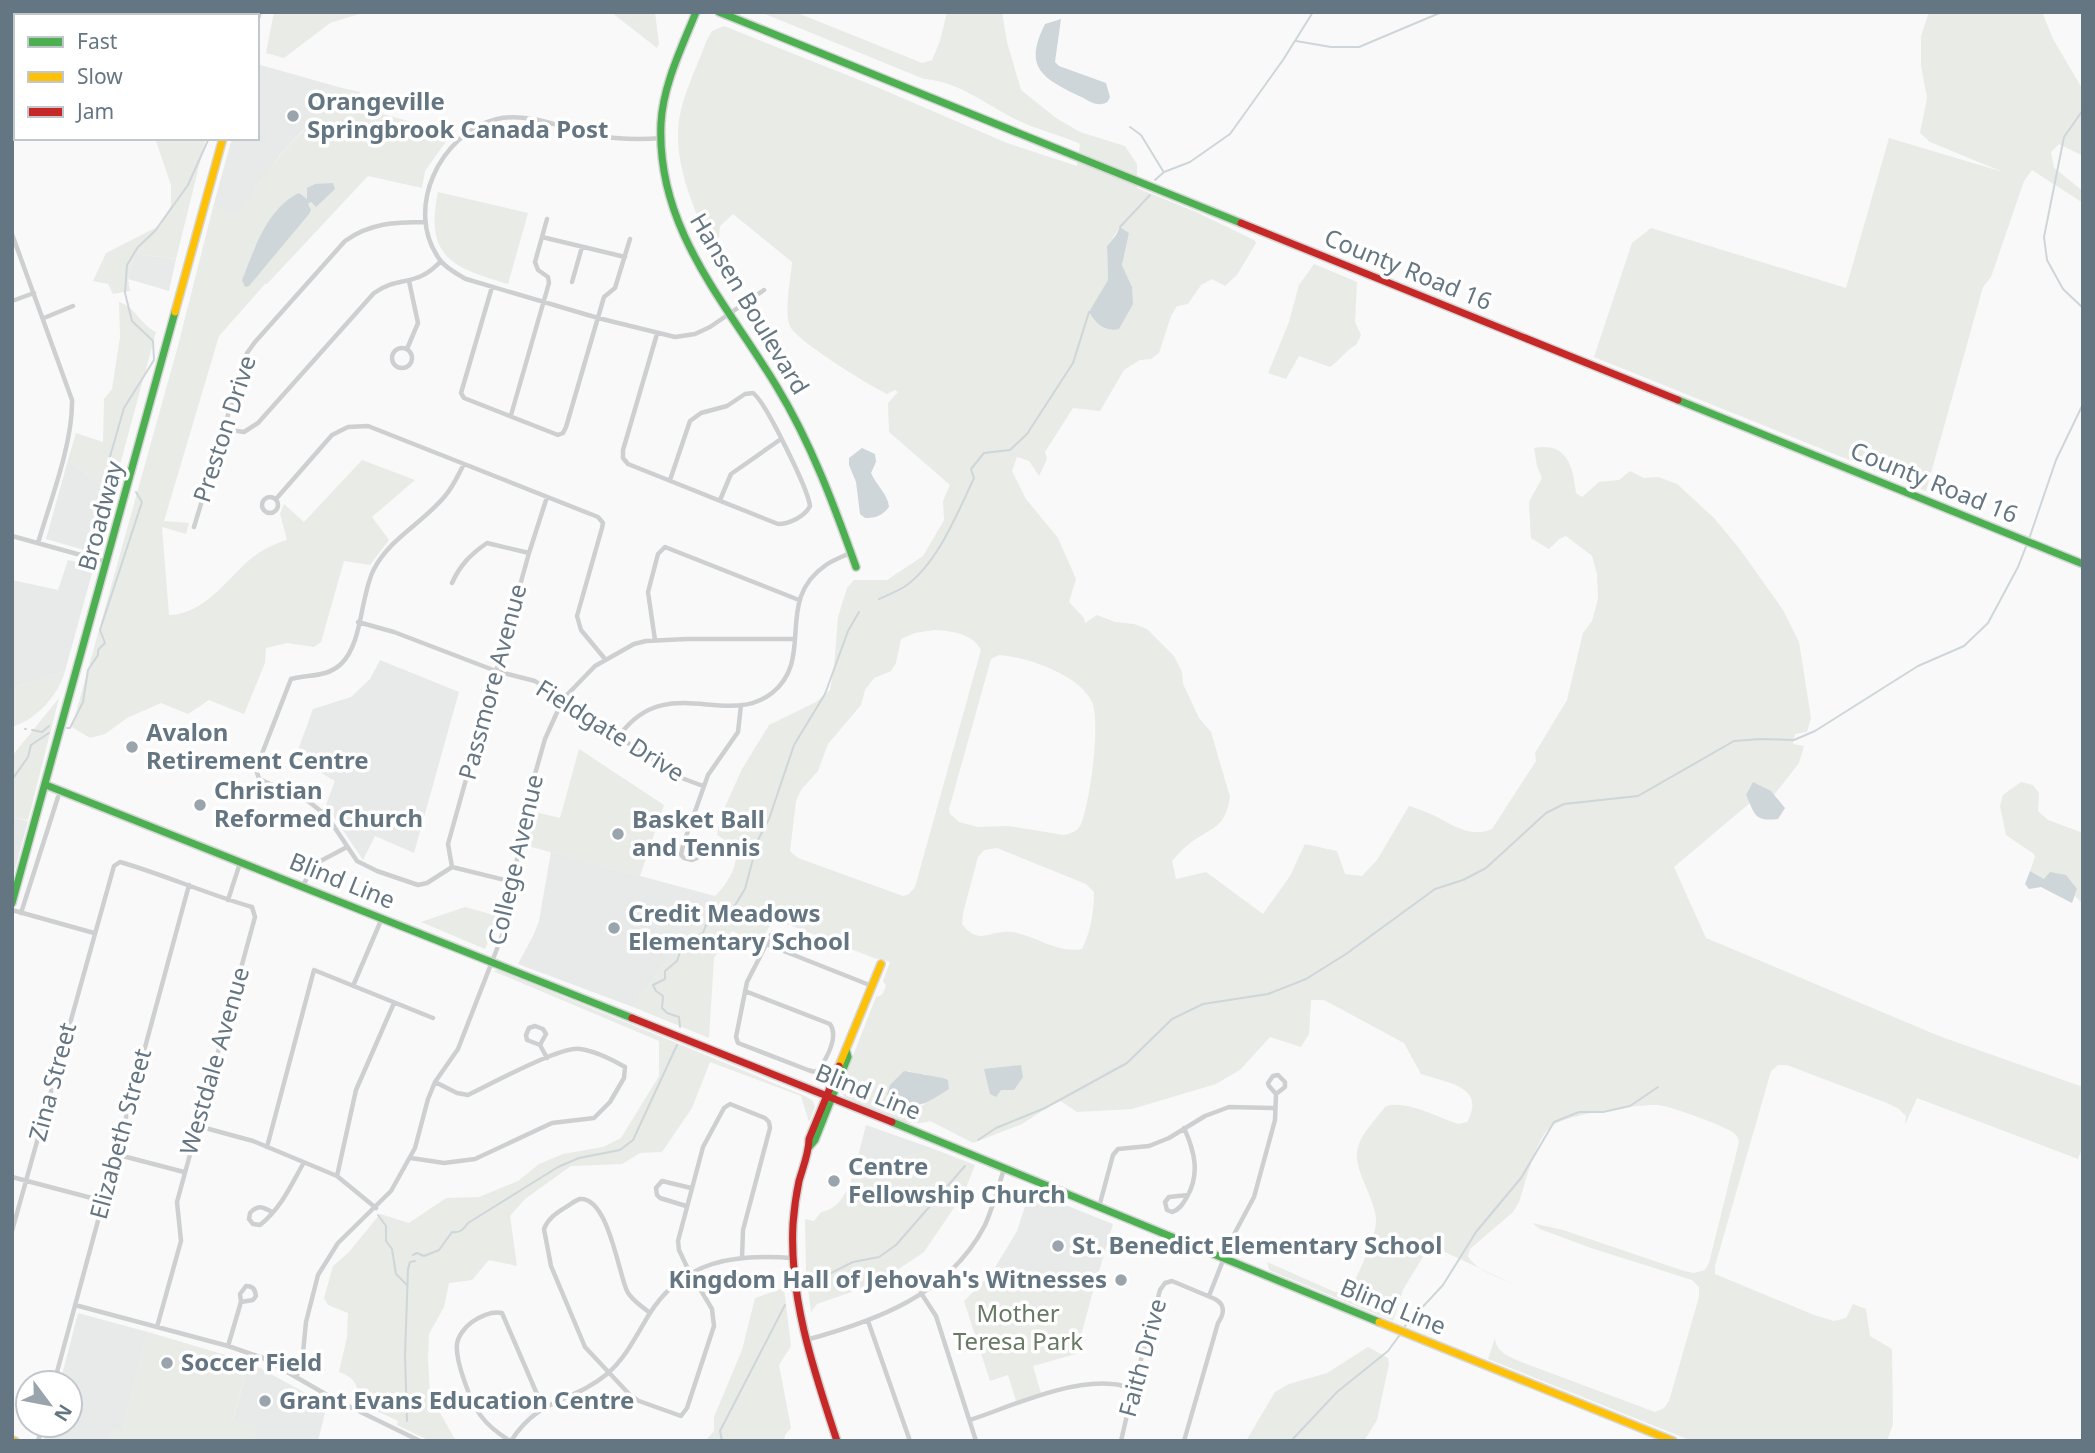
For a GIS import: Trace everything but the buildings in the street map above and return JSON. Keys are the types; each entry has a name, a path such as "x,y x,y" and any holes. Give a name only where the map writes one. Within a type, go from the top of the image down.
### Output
{"street":[{"name":"Hansen Boulevard","path":"696,12 664,99 663,170 680,229 693,256 778,388 813,454 856,568"},
{"name":"County Road 16","path":"719,12 2083,564"},
{"path":"662,138 592,135 526,118 496,119 472,130 451,146 441,158 431,180 425,222 430,241 441,261 466,279 598,318 675,337 695,334 764,289"},
{"name":"Broadway","path":"12,902 108,563 222,140"},
{"path":"511,415 548,280 535,262 547,219"},
{"name":"Preston Drive","path":"194,527 247,353 345,241 359,230 373,225 425,222"},
{"path":"12,235 70,391 72,415 38,543"},
{"path":"542,237 625,257"},
{"path":"492,287 461,393 464,398 558,435 563,433 604,298 615,288 630,239"},
{"path":"572,282 582,247"},
{"path":"224,429 244,432 258,423 374,293 391,283 423,277 441,261"},
{"path":"407,349 418,323 409,281"},
{"path":"12,301 34,293"},
{"path":"44,318 73,306"},
{"path":"657,334 623,450 623,458 628,464 778,524 789,522 809,509 810,503 781,439 759,398 749,393 727,406 701,413 690,421 670,480"},
{"path":"400,348 407,349 412,355 411,362 405,367 397,367 392,359 394,352 400,348"},
{"path":"276,499 332,435 348,427 368,426 598,517 603,523 577,615 581,630 605,659"},
{"path":"720,500 731,474 781,439"},
{"path":"464,464 444,497 384,553 369,579 350,651 339,666 324,674 291,679 256,769 259,779 308,800 327,816 347,847 358,861 366,866 418,885 427,883 452,867 513,882"},
{"name":"Passmore Avenue","path":"452,867 449,844 529,553 547,497"},
{"path":"12,536 108,563"},
{"path":"452,583 459,568 474,551 488,543 529,553"},
{"path":"655,640 648,592 658,554 666,547 799,600"},
{"path":"619,736 642,712 670,703 741,705 762,700 781,685 794,661 795,619 799,600 813,575 827,564 850,553"},
{"name":"Fieldgate Drive","path":"358,622 394,632 496,671 535,681 679,778 704,786"},
{"name":"College Avenue","path":"296,1377 302,1363 306,1322 318,1275 338,1243 391,1191 411,1158 435,1082 458,1049 492,963 507,923 525,809 545,740 563,699 605,659 634,644 655,640 794,639"},
{"path":"687,839 697,844 700,850 692,860 681,855 711,770 736,737 741,705"},
{"name":"Blind Line","path":"46,785 828,1097 1673,1441"},
{"path":"22,913 58,797"},
{"path":"303,886 313,865 347,847"},
{"name":"Zina Street","path":"12,1231 114,866 120,862 189,885"},
{"path":"189,885 228,900 240,862"},
{"name":"Elizabeth Street","path":"58,1369 189,885"},
{"name":"Westdale Avenue","path":"157,1326 181,1241 177,1202 184,1172 255,917 252,907 228,900"},
{"path":"12,910 94,933"},
{"path":"353,986 382,918"},
{"path":"745,991 833,1027 834,1037 822,1065 815,1072 738,1043 736,1037 745,991 751,973 771,935"},
{"path":"766,944 873,986"},
{"path":"836,1441 796,1298 792,1258 795,1194 809,1147 815,1140 828,1097 848,1057 846,1050 881,964"},
{"path":"267,1147 314,970 433,1018"},
{"path":"337,1176 356,1090 394,1003"},
{"path":"540,1045 546,1034 543,1028 529,1028 527,1041 540,1045 547,1058"},
{"path":"411,1158 444,1163 475,1159 552,1123 594,1118 610,1102 624,1078 625,1067 603,1055 579,1048 547,1058 468,1095 457,1093 435,1082"},
{"path":"1184,1441 1218,1323 1223,1315 1220,1302 1209,1296 1239,1222 1254,1197 1275,1120 1276,1094 1268,1083 1273,1076 1278,1075 1286,1082 1281,1092 1276,1094"},
{"path":"650,1313 637,1303 626,1289 603,1217 595,1205 586,1200 578,1200 550,1218 544,1229 551,1266 585,1347 630,1395 639,1401 678,1416 684,1413 714,1326 712,1308 690,1273 679,1250 678,1241 703,1147 730,1104 769,1122 770,1128 743,1230 742,1258"},
{"path":"1100,1207 1113,1155 1118,1149 1149,1146 1205,1116 1229,1107 1275,1108"},
{"path":"198,1126 267,1147 337,1176 376,1208"},
{"path":"1184,1128 1194,1154 1196,1169 1188,1195 1178,1210 1167,1210 1165,1202 1169,1197 1188,1195"},
{"path":"115,1154 184,1172"},
{"path":"272,1212 262,1206 254,1208 249,1219 253,1224 260,1225 287,1196 303,1164"},
{"path":"806,1340 869,1321 897,1309 953,1269 975,1241 989,1216 1004,1169"},
{"path":"12,1177 103,1201"},
{"path":"686,1206 660,1198 656,1188 662,1181 691,1188"},
{"path":"542,1408 502,1313 490,1314 467,1326 457,1342 457,1348 467,1385 479,1413 490,1426 511,1441 527,1420 542,1408 594,1384 609,1373 664,1294 690,1273 718,1261 792,1258"},
{"name":"Faith Drive","path":"1121,1441 1162,1285 1172,1281 1209,1296"},
{"path":"921,1293 936,1317 976,1441"},
{"path":"228,1346 241,1302"},
{"path":"75,1305 228,1346 263,1359 334,1399 420,1441"},
{"path":"869,1321 909,1441"},
{"path":"970,1420 1069,1388 1112,1384 1133,1389"}],"shaded area":[{"path":"1061,19 1055,62 1059,66 1106,83 1110,97 1106,103 1093,103 1064,89 1045,76 1039,68 1036,50 1045,24"},
{"path":"259,65 342,88 342,95 279,156 239,215 213,207 231,140 259,140"},
{"path":"333,183 335,189 316,207 311,202 308,204 311,210 309,214 249,286 245,287 242,280 251,256 278,209 299,193 307,199 307,188 315,184"},
{"path":"1120,227 1129,233 1122,265 1132,287 1133,304 1119,329 1109,329 1098,323 1089,312 1108,280 1107,246"},
{"path":"136,252 176,259 169,291 128,279"},
{"path":"862,448 875,454 876,462 871,473 889,507 872,518 865,518 860,514 856,482 849,465 849,458"},
{"path":"68,460 112,494 98,554 46,539"},
{"path":"68,560 94,566 65,671 12,688 12,580 58,590"},
{"path":"380,660 459,692 414,853 375,836 363,860 326,805 335,781 295,758 313,709 351,697 370,679"},
{"path":"1753,782 1771,791 1785,808 1778,819 1764,819 1756,815 1746,795"},
{"path":"12,817 28,821 12,881"},
{"name":"Credit Meadows Elementary School","path":"551,852 715,896 633,1007 518,964 539,921"},
{"path":"2030,871 2044,879 2050,872 2066,875 2077,889 2072,903 2041,887 2029,889 2025,884"},
{"path":"1021,1065 1023,1077 1014,1090 1001,1090 996,1097 990,1094 984,1069"},
{"path":"904,1071 948,1080 949,1089 926,1103 903,1105 887,1095 890,1085"},
{"path":"866,1125 934,1149 854,1172"},
{"name":"St. Benedict Elementary School","path":"1030,1191 1113,1224 1092,1295 1056,1284 1051,1297 991,1274 1017,1231"},
{"path":"78,1313 148,1332 119,1441 44,1441 84,1439 84,1369 64,1369"},
{"path":"249,1362 327,1405 318,1441 255,1441 257,1427 233,1420"}],"green space":[{"path":"274,12 365,12 330,23 284,58 266,53"},
{"path":"611,12 655,12 659,44 657,48"},
{"path":"760,12 795,12 922,63 932,60 947,12 1002,12 1007,42 1021,90 1056,118 1080,132 1125,146 1137,164 1137,188 1196,212 1256,243 1237,275 1225,286 1212,279 1201,285 1188,304 1177,306 1159,353 1124,370 1100,411 1073,408 1045,452 1047,459 1039,476 1029,461 1017,457 1012,471 1026,499 1058,538 1076,579 1069,602 1084,618 1085,623 1097,615 1147,629 1174,656 1182,672 1183,684 1199,718 1211,732 1230,797 1228,808 1215,827 1196,839 1172,861 1176,879 1206,872 1263,914 1290,876 1305,844 1337,851 1345,874 1362,876 1377,860 1409,806 1463,830 1477,832 1492,829 1536,761 1535,753 1567,700 1583,633 1592,621 1598,599 1597,574 1592,556 1566,536 1549,549 1531,538 1529,502 1542,478 1534,448 1545,447 1561,452 1570,465 1576,493 1582,497 1599,482 1619,480 1630,471 1644,478 1658,477 1677,484 1714,518 1783,610 1799,642 1811,718 1807,732 1795,734 1793,744 1804,746 1799,763 1774,795 1771,791 1746,795 1750,803 1674,867 1706,938 1939,1036 2083,1087 2083,1146 2078,1159 1917,1098 1905,1125 1906,1116 1887,1103 1787,1065 1778,1065 1771,1071 1715,1266 1715,1274 1834,1321 1846,1318 1853,1304 1866,1309 1870,1336 1892,1349 1893,1424 1887,1441 1692,1441 1488,1359 1495,1338 1500,1350 1519,1361 1655,1412 1664,1408 1669,1401 1699,1297 1699,1287 1692,1280 1591,1248 1540,1229 1532,1223 1563,1230 1684,1271 1694,1273 1705,1270 1739,1142 1736,1135 1729,1130 1685,1112 1658,1105 1635,1106 1588,1114 1553,1125 1542,1138 1513,1212 1470,1249 1468,1256 1481,1269 1430,1245 1403,1290 1393,1321 1269,1270 1267,1262 1335,1292 1347,1292 1364,1261 1376,1226 1375,1210 1360,1173 1357,1155 1366,1131 1385,1107 1392,1105 1421,1110 1458,1124 1467,1122 1472,1101 1468,1093 1461,1088 1421,1074 1404,1043 1324,1000 1311,1000 1309,1034 1301,1047 1270,1037 1240,1070 1216,1084 1132,1109 1077,1112 1059,1100 1022,1124 973,1143 930,1121 908,1123 886,1116 844,1097 840,1089 876,997 882,995 886,986 883,981 890,962 774,919 759,944 732,931 714,958 709,1038 633,1007 731,874 736,861 736,847 717,835 720,818 742,769 769,725 816,702 830,690 838,617 847,588 854,580 887,580 923,556 944,520 943,501 950,485 889,432 888,403 898,392 895,390 887,394 865,382 821,353 791,328 788,306 792,262 733,214 720,226 718,249 712,251 687,187 679,154 679,120 684,100 706,42 712,31 724,26 1007,143 1077,166 1080,144 1021,122 959,88 924,79","holes":["1120,227 1129,233 1122,265 1132,287 1090,313 1108,280 1107,246","934,630 954,632 967,636 981,650 915,887 903,896 798,858 790,851 796,801 801,790 818,771 828,744 861,705 865,690 874,678 891,671 896,663 901,639 915,633","999,655 1011,656 1052,669 1086,692 1092,702 1095,744 1091,781 1081,824 1072,832 1064,835 1008,826 978,827 959,822 950,814 949,809 991,659","997,848 1086,884 1094,892 1094,899 1090,928 1082,949 1055,947 1012,932 980,936 968,931 962,924 963,913 978,857 984,850","909,1071 919,1075 926,1074 924,1105 909,1108 893,1100 890,1085"]},
{"path":"1929,12 2042,12 2053,39 2083,90 2083,156 2059,144 2051,152 2054,168 2083,191 2083,203 2032,170 2024,181 1991,277 1983,287 1926,491 1594,357 1632,243 1651,228 1846,288 1889,138 2003,172 1930,142 1920,133 1927,98 1921,66 1921,36"},
{"path":"342,88 360,92 360,105 364,109 452,133 425,171 422,188 368,176 219,336 164,521 189,523 186,534 162,527 169,615 182,613 205,602 253,557 287,540 280,514 284,504 304,522 362,460 415,480 372,517 389,540 370,565 344,561 321,642 314,647 287,643 266,648 265,663 244,714 209,700 188,714 161,703 127,718 105,734 90,738 72,727 179,342 213,207 239,214 260,181 285,150 342,95","holes":["308,196 316,207 311,202 308,204 242,280 256,245 278,209 303,198 308,200"]},
{"path":"156,140 206,140 176,259 136,252 128,279 130,291 113,294 108,284 93,281 106,253 157,227 171,206 171,185"},
{"path":"438,192 528,213 508,284 472,272 448,257 435,232"},
{"path":"1314,264 1357,282 1355,322 1361,335 1356,345 1330,367 1299,356 1286,379 1268,373 1289,322 1299,285"},
{"path":"119,302 129,307 156,332 112,494 68,460 76,433 103,442 104,399 112,389 120,337"},
{"path":"65,671 52,698 30,718 12,727 12,688"},
{"path":"59,698 28,820 12,817 12,756"},
{"path":"579,749 664,805 640,876 524,845 531,811 560,818"},
{"path":"2021,782 2033,785 2039,793 2038,811 2048,820 2083,833 2083,904 2075,896 2077,889 2044,879 2030,871 2034,854 2006,835 2000,806 2003,795"},
{"path":"465,907 498,916 485,949 421,922"},
{"path":"499,970 805,1096 813,1101 815,1107 809,1122 801,1096 710,1062 692,1108 662,1152 640,1153 622,1164 571,1166 525,1199 510,1216 517,1266 489,1260 472,1280 449,1283 444,1307 429,1334 428,1360 430,1395 456,1441 430,1441 397,1425 398,1421 360,1403 355,1383 339,1372 347,1337 348,1313 328,1305 324,1298 333,1266 349,1252 380,1214 409,1223 446,1198 479,1197 518,1181 539,1164 563,1154 603,1147 621,1138 659,1076 659,1041 493,971"},
{"path":"934,1149 975,1165 964,1193 924,1252 878,1283 817,1304 811,1312 806,1274 805,1219 814,1221 821,1212 838,1203 854,1172"},
{"name":"Mother Teresa Park","path":"991,1274 1051,1297 1055,1284 1092,1295 1076,1354 1033,1366 1041,1393 1016,1401 1008,1375 990,1381 964,1301"},
{"path":"784,1288 791,1346 779,1365 791,1428 784,1441 705,1441 714,1431 714,1417 742,1350 755,1298"},
{"path":"148,1332 249,1362 233,1419 258,1427 255,1441 114,1441 108,1438 110,1429 115,1428 121,1433"},
{"path":"1368,1347 1388,1358 1389,1364 1377,1420 1364,1441 1246,1441 1275,1392 1289,1384 1327,1373"}],"waterway":[{"path":"1155,180 1164,172 1190,162 1230,134 1283,60 1313,12"},
{"path":"1296,41 1331,47 1359,47 1442,12"},
{"path":"2083,110 2064,137 2044,237 2047,260 2063,289 2083,308"},
{"path":"1130,127 1141,135 1163,171"},
{"path":"116,484 109,460 124,408 154,360 153,341 132,321 125,293 127,265 138,247 155,231 188,185 208,140"},
{"path":"1120,227 1150,195"},
{"path":"879,599 904,587 927,565 954,522 974,478 971,469 984,453 1010,450 1027,434 1073,363 1089,312"},
{"path":"2029,539 2056,460 2083,404"},
{"path":"67,728 70,728 83,702 88,670 98,655 98,650 105,643 100,630 142,502 136,492"},
{"path":"978,1140 996,1128 1045,1108 1127,1063 1172,1019 1203,1004 1268,994 1306,979 1346,954 1435,889 1463,880 1486,868 1546,813 1564,804 1638,796 1734,741 1794,740 1815,731 1918,666 1964,646 1988,623 2018,567 2027,544"},
{"path":"680,1027 679,1017 662,1008 663,996 653,985 665,979 665,971 677,961 683,944 703,933 706,925 719,920 732,910 745,889 758,840 769,819 794,745 825,694 848,631 859,612"},
{"path":"32,730 42,732 49,726"},
{"path":"12,777 28,757 31,745 49,733"},
{"path":"413,1255 417,1253 424,1256 439,1250 452,1232 461,1230 558,1167 579,1158 620,1150 633,1140 677,1045"},
{"path":"1405,1326 1443,1285 1476,1232 1521,1178 1554,1122 1579,1112 1603,1112 1630,1106 1658,1087"},
{"path":"805,1286 853,1262 879,1257 896,1245 965,1166"},
{"path":"378,1215 386,1226 386,1241 392,1249 396,1274 407,1285"},
{"path":"407,1421 405,1355 408,1269 410,1262 415,1261"},
{"path":"722,1441 720,1431 785,1305"},
{"path":"1291,1441 1337,1392 1388,1351 1399,1336"}],"traffic: fast":[{"path":"696,12 674,66 665,95 661,123 662,161 670,197 682,231 698,263 777,387 801,430 856,567"},
{"path":"719,12 1241,223"},
{"path":"12,903 175,312"},
{"path":"1678,400 2083,564"},
{"path":"46,785 632,1018"},
{"path":"809,1147 815,1140 848,1057 846,1050"},
{"path":"892,1122 1379,1322"}],"traffic: slow":[{"path":"175,312 222,140"},
{"path":"839,1066 881,964"},
{"path":"1379,1322 1673,1441"}],"traffic: jam":[{"path":"1241,223 1678,400"},
{"path":"632,1018 892,1122"},
{"path":"837,1441 799,1307 793,1224 795,1202 809,1139 839,1066"}],"place":[{"name":"Orangeville Springbrook Canada Post","path":"293,116"},
{"name":"Avalon Retirement Centre","path":"132,747"},
{"name":"Christian Reformed Church","path":"200,805"},
{"name":"Basket Ball and Tennis","path":"618,834"},
{"name":"Credit Meadows Elementary School","path":"614,928"},
{"name":"Centre Fellowship Church","path":"834,1181"},
{"name":"St. Benedict Elementary School","path":"1058,1246"},
{"name":"Kingdom Hall of Jehovah's Witnesses","path":"1121,1280"},
{"name":"Soccer Field","path":"167,1363"},
{"name":"Grant Evans Education Centre","path":"265,1401"}]}
